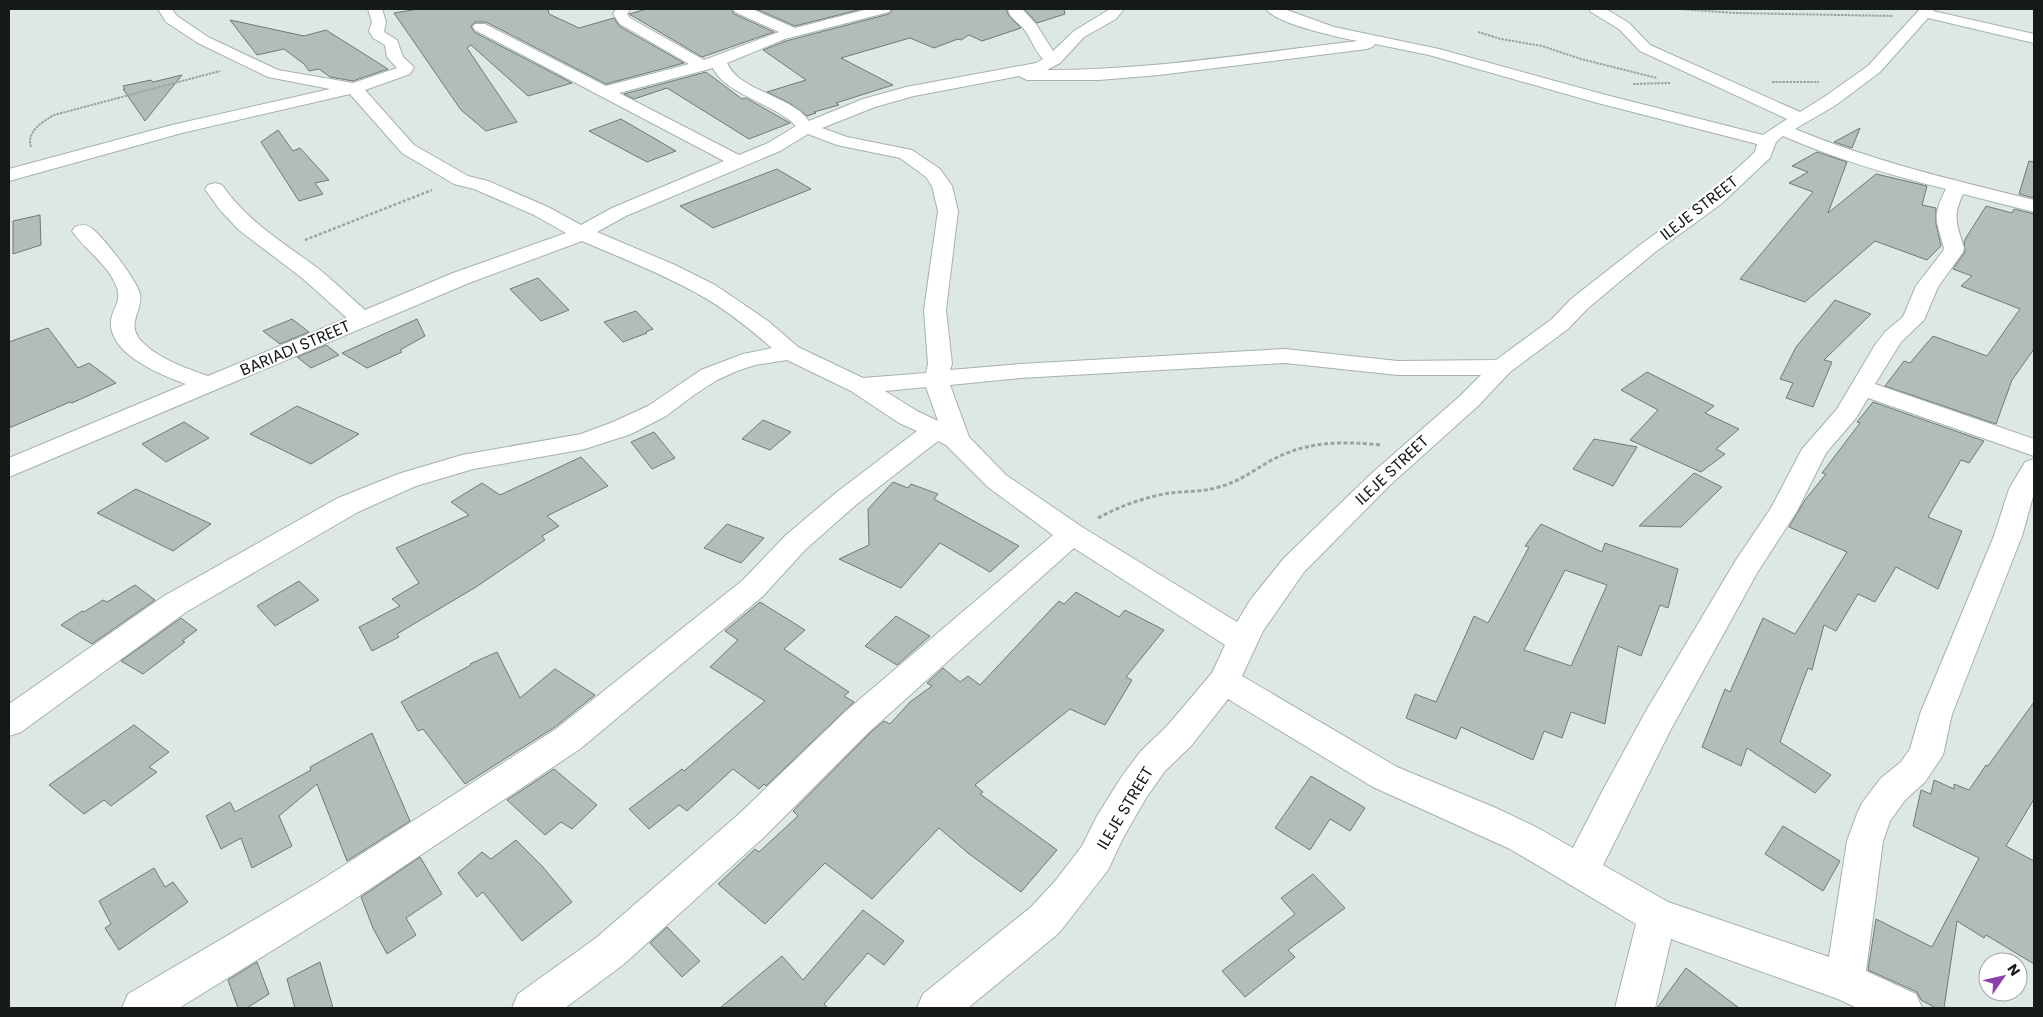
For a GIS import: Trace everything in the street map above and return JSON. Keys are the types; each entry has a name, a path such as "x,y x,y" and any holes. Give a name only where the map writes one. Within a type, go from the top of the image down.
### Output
{"street":[{"path":"165,9 171,19 194,34 274,74 354,88 408,150 461,180 481,185 542,211 583,234 708,290 760,326 790,352 860,386 892,408 946,436 979,461 997,481 1072,534 1242,640"},
{"path":"9,175 178,129 354,88 389,77 406,69 406,67 395,59 392,54 392,43 378,35 376,31 379,22 375,9"},
{"path":"142,1008 328,896 568,739 753,588 796,542 847,498 946,436 949,416 941,398 936,378 940,364 935,310 948,211 942,186 924,166 906,154 843,141 806,128 801,121 783,108 735,82 710,64 625,21 620,14 623,9"},
{"path":"740,9 793,32"},
{"path":"603,92 710,64 754,45 793,32 884,9"},
{"path":"1014,9 1031,27 1044,51 1054,60"},
{"path":"1004,75 1041,67 1054,60 1068,43 1085,30 1114,14 1117,9"},
{"path":"1273,9 1325,29 1433,52 1647,113 1783,129 1830,101 1874,69 1924,13 2034,38"},
{"path":"1596,9 1624,26 1649,50 1726,85 1783,129 1844,154 1957,187 2034,206"},
{"path":"480,27 737,161"},
{"path":"1004,75 1054,76 1149,71 1317,52 1386,41"},
{"name":"BARIADI STREET","path":"9,467 500,263 583,234 593,225 619,212 774,147 806,128 886,98 1004,75"},
{"name":"ILEJE STREET","path":"937,1008 1045,920 1063,899 1096,858 1110,827 1134,787 1153,761 1185,729 1224,681 1242,640 1262,607 1294,565 1380,479 1469,401 1502,367 1560,324 1579,304 1647,249 1714,200 1764,154 1783,129"},
{"path":"1581,871 1616,799 1658,721 1746,567 1783,511 1815,449 1846,413 1883,350 1913,320 1927,286 1953,252 1954,248 1944,218 1947,205 1957,187"},
{"path":"216,189 226,206 246,226 280,250 330,290 363,320"},
{"path":"82,232 107,258 128,288 130,300 122,322 126,337 137,350 168,370 210,384"},
{"path":"9,722 174,604 348,505 407,480 471,461 586,441 622,428 657,411 685,390 729,366 751,359 790,352"},
{"path":"860,386 1053,368 1285,356 1327,359 1382,367 1439,369 1502,367"},
{"path":"1862,388 2034,448"},
{"path":"1845,982 1865,841 1875,814 1893,789 1913,772 1926,755 1936,714 2008,536 2022,489 2034,468"},
{"path":"532,1008 610,952 752,825 858,721 1072,534"},
{"path":"1224,681 1385,777 1523,838 1656,916 1845,982 1902,1008"},
{"path":"1635,1008 1656,916"}],"path":[{"path":"1680,9 1735,13 1924,13"},
{"path":"1478,32 1501,39 1542,46 1599,64 1676,83"},
{"path":"81,155 30,147 30,136 46,119 70,109 250,63"},
{"path":"1726,85 1794,81 1854,84"},
{"path":"280,250 427,191 461,180"},
{"path":"1072,534 1111,511 1144,500 1171,493 1198,491 1233,483 1281,455 1312,443 1345,441 1414,448"}],"building":[{"path":"418,9 548,9 549,14 579,28 614,18 619,26 684,63 606,84 486,22 475,22 471,26 474,32 572,83 528,96 471,45 467,48 517,122 486,131 461,110 394,13"},
{"path":"647,9 731,9 734,14 774,32 702,57 629,14"},
{"path":"756,9 862,9 795,26"},
{"path":"893,9 1006,9 1009,16 1021,28 982,41 969,35 961,40 958,39 934,48 910,38 841,58 893,85 836,103 839,105 814,112 816,113 807,116 791,104 767,92 806,80 763,50 786,41 889,14"},
{"path":"1024,9 1064,9 1065,14 1037,23"},
{"path":"230,20 304,36 326,30 388,69 353,81 330,77 319,69 309,71 304,64 284,49 257,55"},
{"path":"706,72 742,99 746,98 790,123 749,139 667,88 634,99 624,94"},
{"path":"182,75 145,121 123,89 125,89 123,86 151,80 153,82"},
{"path":"621,119 676,151 647,162 589,131"},
{"path":"1860,128 1852,148 1834,142"},
{"path":"278,130 293,151 300,148 329,180 315,183 323,194 299,201 261,142"},
{"path":"1817,152 1847,162 1828,213 1876,174 1927,186 1922,205 1936,208 1936,224 1941,246 1927,260 1875,241 1805,302 1740,279 1813,192 1789,183 1808,172 1792,166"},
{"path":"2029,161 2034,162 2034,198 2019,194"},
{"path":"777,169 811,189 713,228 680,206"},
{"path":"1986,206 2012,213 2014,209 2034,214 2034,349 2012,380 1996,424 1885,386 1904,361 1910,363 1933,336 1987,356 2020,309 1961,286 1972,276 1953,269 1965,252 1964,241"},
{"path":"40,215 41,245 13,254 13,221"},
{"path":"538,278 569,310 541,321 510,289"},
{"path":"1835,300 1871,314 1824,360 1832,362 1813,407 1786,398 1793,383 1780,379 1796,347"},
{"path":"636,311 653,329 623,342 604,322"},
{"path":"292,319 309,332 280,344 263,331"},
{"path":"417,319 425,336 400,350 402,352 374,365 367,368 342,353"},
{"path":"48,328 78,368 89,363 116,383 9,428 9,342"},
{"path":"326,345 339,355 311,368 297,357"},
{"path":"1647,372 1714,406 1705,413 1739,429 1716,449 1725,454 1701,472 1630,440 1658,410 1621,390"},
{"path":"1873,402 1984,441 1969,463 1961,460 1928,517 1962,531 1938,589 1896,567 1875,602 1858,594 1836,631 1824,625 1812,670 1808,668 1780,742 1831,775 1815,793 1747,748 1741,766 1702,747 1725,689 1730,692 1763,618 1795,634 1847,552 1789,527 1805,500 1826,474 1822,473 1860,423 1857,422"},
{"path":"297,406 359,434 311,464 250,434"},
{"path":"763,420 791,432 770,450 742,439"},
{"path":"184,422 209,438 166,462 142,444"},
{"path":"654,432 675,458 652,469 631,442"},
{"path":"1594,439 1637,447 1613,486 1573,469"},
{"path":"581,457 608,486 547,516 559,526 542,536 545,540 476,587 397,634 399,637 372,651 359,627 400,606 392,599 419,583 396,548 469,515 451,502 482,483 500,495"},
{"path":"1694,473 1722,487 1681,527 1639,526"},
{"path":"893,482 908,488 911,484 938,494 934,499 1019,546 990,572 940,543 901,588 839,559 869,545 868,509"},
{"path":"136,489 211,524 173,551 97,513"},
{"path":"727,524 764,538 741,563 704,548"},
{"path":"1541,524 1602,552 1605,543 1678,569 1668,608 1660,605 1641,656 1618,646 1605,724 1571,712 1562,738 1544,731 1533,760 1461,727 1456,739 1406,718 1415,694 1436,702 1474,616 1488,623 1529,547 1525,546","holes":["1565,570 1607,585 1571,666 1524,650"]},
{"path":"299,581 319,600 275,626 257,606"},
{"path":"135,585 155,600 92,644 61,625 82,611 84,612 103,600 107,602"},
{"path":"1076,592 1119,617 1125,610 1164,630 1126,677 1132,680 1105,725 1070,709 975,785 983,792 980,794 1057,850 1021,892 968,853 939,828 872,899 825,863 765,924 718,884 755,849 759,852 798,816 793,811 871,732 884,721 890,724 910,702 932,686 927,683 943,668 960,682 968,676 980,685 1059,601 1064,604"},
{"path":"760,602 805,630 784,649 849,692 844,696 854,702 766,786 764,784 759,789 733,769 687,811 679,805 649,829 629,809 682,769 684,771 765,701 710,667 738,640 725,631"},
{"path":"896,616 930,636 897,665 865,646"},
{"path":"181,618 197,630 182,641 185,642 143,674 121,661"},
{"path":"497,652 520,698 555,669 595,695 555,727 465,784 423,729 418,731 401,702 470,664"},
{"path":"2034,702 2034,799 2006,846 2034,861 2034,964 2028,960 2028,952 2014,952 1986,935 1984,938 1957,921 1944,1008 1936,1008 1921,1000 1917,992 1868,970 1876,919 1932,947 1979,858 1913,826 1921,790 1931,794 1934,780 1954,789 1954,784 1969,790 1986,765 1988,766"},
{"path":"134,725 169,752 149,767 157,772 111,806 104,800 84,814 49,785"},
{"path":"372,733 410,821 347,861 317,784 279,816 292,846 252,868 241,838 221,849 206,816 230,802 235,812 311,770 310,767"},
{"path":"554,769 597,805 572,829 561,822 545,835 507,800"},
{"path":"1311,776 1365,808 1350,831 1330,819 1310,850 1275,828"},
{"path":"1783,826 1840,861 1823,891 1765,854"},
{"path":"516,840 542,866 572,902 522,941 483,892 477,897 458,873 482,852 491,859"},
{"path":"420,857 442,894 406,918 416,935 387,954 373,928 361,897"},
{"path":"154,868 165,887 173,882 188,902 119,950 105,928 111,924 99,901"},
{"path":"1313,874 1345,908 1288,950 1295,957 1245,997 1222,971 1295,914 1281,898"},
{"path":"863,910 904,941 884,965 868,953 824,1004 828,1008 720,1008 782,956 803,980"},
{"path":"667,927 700,961 682,977 650,943"},
{"path":"257,962 269,994 247,1008 238,1008 228,980"},
{"path":"320,962 333,1008 295,1008 287,979"},
{"path":"1686,968 1739,1008 1657,1008"}]}
